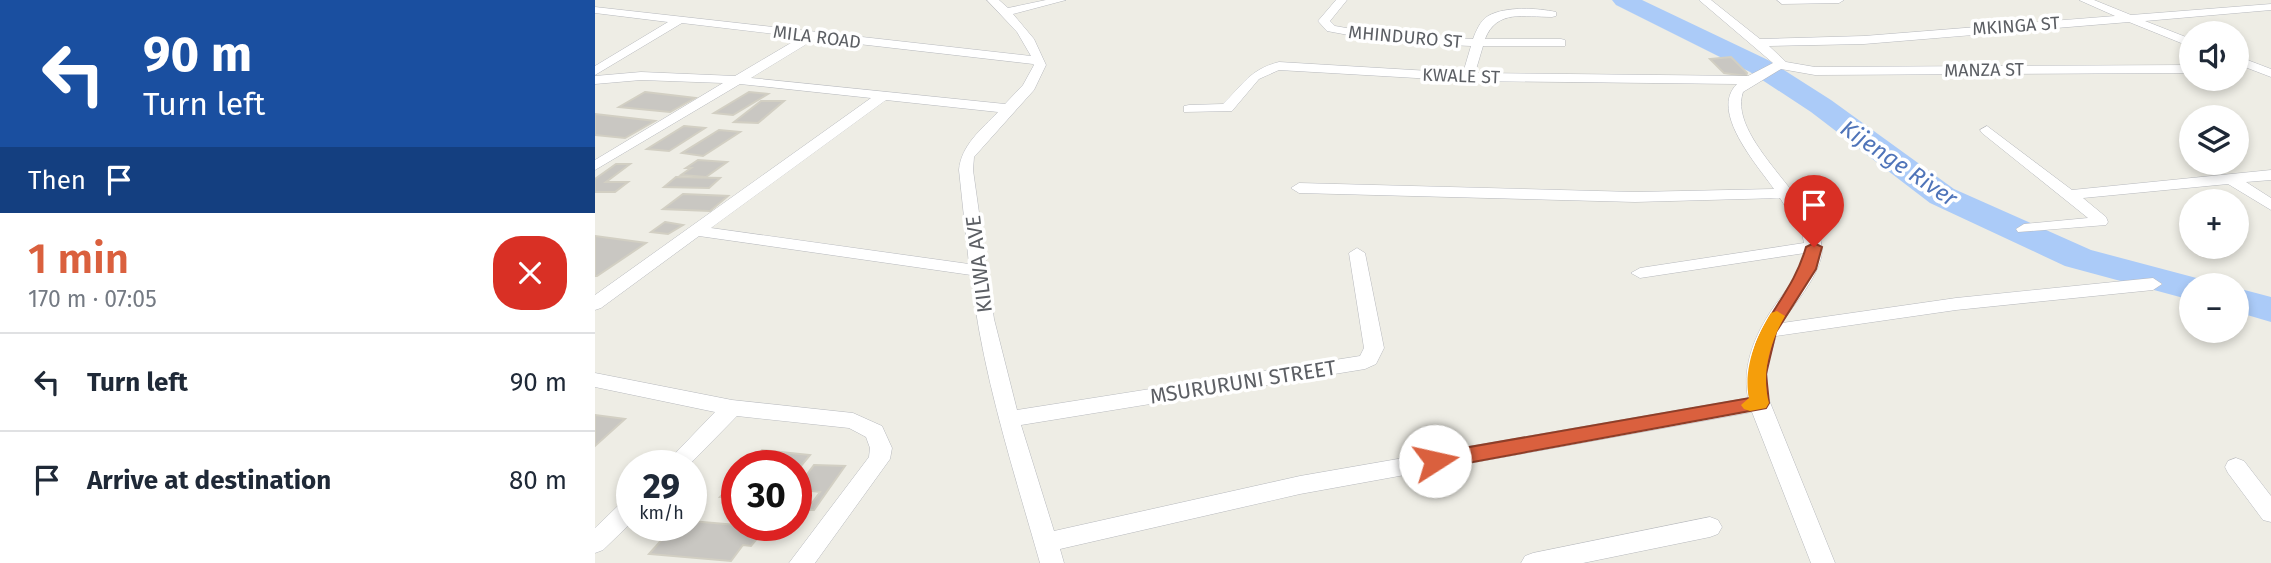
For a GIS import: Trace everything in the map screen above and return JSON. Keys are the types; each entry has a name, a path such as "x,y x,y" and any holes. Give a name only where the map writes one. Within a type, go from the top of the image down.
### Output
{"street":[{"path":"992,0 1007,12 1040,61"},
{"path":"1007,12 1061,0"},
{"name":"MHINDURO ST","path":"1342,0 1324,21 1331,29 1393,38 1477,43"},
{"path":"1704,0 1780,61 1739,89 1734,96 1735,112 1748,140 1805,225 1814,247 1808,269 1768,331 1757,374 1759,403 1823,563"},
{"path":"1782,1 1839,0"},
{"path":"2084,0 2179,38"},
{"name":"MKINGA ST","path":"1760,43 1864,40 2271,6"},
{"name":"MILA ROAD","path":"595,10 1040,61"},
{"path":"1468,77 1483,25 1495,16 1552,14"},
{"path":"595,71 679,20"},
{"path":"595,166 811,36"},
{"path":"1477,43 1561,43"},
{"name":"KILWA AVE","path":"1040,61 1029,87 973,147 965,164 985,319 1009,419 1050,552"},
{"name":"KWALE ST","path":"1189,109 1227,108 1255,74 1279,66 1468,77 1767,72"},
{"name":"MANZA ST","path":"1767,72 2179,69"},
{"path":"595,80 641,76 738,80 1011,109"},
{"path":"595,304 882,96"},
{"path":"1987,130 2100,222 2024,229"},
{"path":"2070,195 2271,175"},
{"path":"2232,180 2271,205"},
{"path":"1299,188 1635,197 1783,193"},
{"path":"697,231 978,271"},
{"path":"1640,273 1814,247"},
{"name":"MSURURUNI STREET","path":"1009,419 1364,362 1369,359 1374,348 1357,253"},
{"path":"1768,331 1956,304 2153,284"},
{"path":"595,380 732,408 853,421 875,432 881,448 879,459 801,563"},
{"path":"1050,552 1300,485 1759,403"},
{"path":"690,450 732,408"},
{"path":"2236,467 2271,513"},
{"path":"595,543 616,523"},
{"path":"1533,563 1710,527"}],"building":[{"path":"1731,57 1747,73 1746,76 1724,73 1710,59"},
{"path":"645,92 695,98 670,112 619,107"},
{"path":"749,92 768,94 733,115 714,113"},
{"path":"761,101 784,101 758,123 734,122"},
{"path":"595,114 655,121 625,138 595,135"},
{"path":"684,126 705,128 669,151 647,149"},
{"path":"719,130 740,132 703,156 682,153"},
{"path":"698,160 727,162 706,177 681,175"},
{"path":"616,164 630,164 606,182 628,182 615,192 595,192 595,179"},
{"path":"676,177 720,178 709,188 664,187"},
{"path":"683,194 728,196 710,211 663,209"},
{"path":"665,222 683,225 668,234 651,232"},
{"path":"595,236 646,243 595,276"},
{"path":"595,415 625,419 595,446"},
{"path":"814,465 845,466 814,510 812,503 820,492 812,491"},
{"path":"707,522 721,524 721,541 755,541 751,546 743,545 731,561 649,554 661,541 707,541"}],"waterway":[{"name":"Kijenge River","path":"1624,0 1759,66 1821,106 1942,196 2078,258 2179,285"},
{"name":"Kijenge River","path":"2249,304 2271,310"}],"slow traffic":[{"path":"1750,405 1759,403 1756,390 1759,359 1768,331 1777,316"}],"route":[{"path":"1435,461 1759,403 1757,374 1768,331 1808,269 1814,247"}]}
